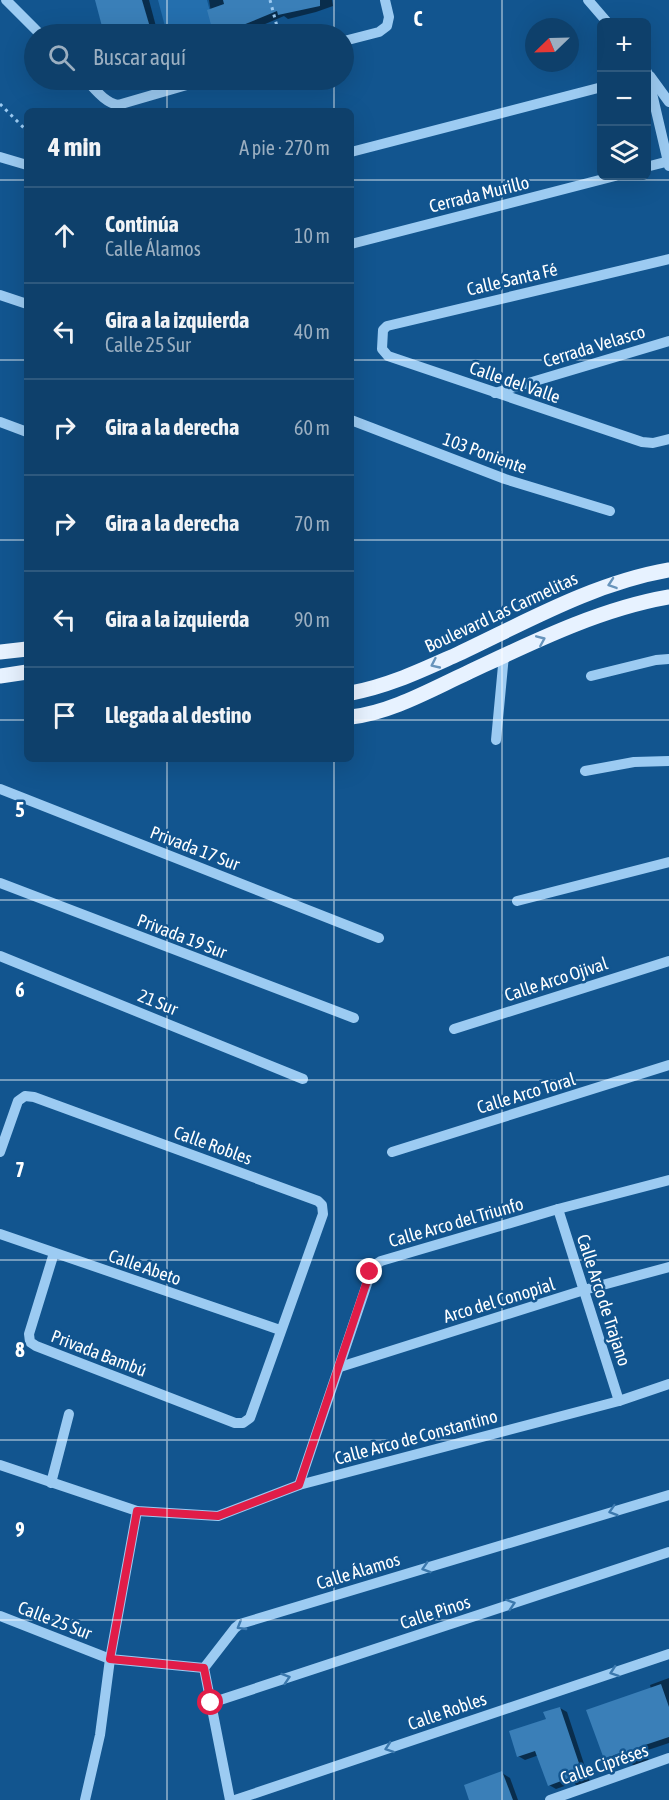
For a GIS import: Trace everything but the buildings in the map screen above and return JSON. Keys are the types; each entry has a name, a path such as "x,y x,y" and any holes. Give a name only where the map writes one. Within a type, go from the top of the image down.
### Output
{"main road":[{"name":"Boulevard Las Carmelitas","path":"354,692 399,681 614,583 669,570"},
{"path":"354,717 388,709 504,655 586,621 646,601 669,597"},
{"path":"0,652 24,649"},
{"path":"0,676 24,672"}],"street":[{"path":"6,0 30,24"},
{"path":"354,38 379,32 387,26 389,17 385,0"},
{"path":"588,0 604,18"},
{"path":"647,72 669,163 651,166"},
{"path":"648,72 669,102"},
{"path":"354,151 597,88"},
{"path":"97,90 111,103 118,105 170,90"},
{"path":"0,157 24,164"},
{"name":"Cerrada Murillo","path":"354,243 599,180"},
{"name":"Calle Santa Fé","path":"382,349 383,330 387,326 669,259"},
{"path":"0,295 24,303"},
{"name":"Cerrada Velasco","path":"494,393 669,341"},
{"name":"Calle del Valle","path":"382,349 388,356 642,442 653,443 669,439"},
{"name":"103 Poniente","path":"354,421 505,479 610,511"},
{"path":"0,422 24,431"},
{"path":"496,740 504,655"},
{"path":"591,676 669,659"},
{"path":"585,771 634,762 669,761"},
{"name":"Privada 17 Sur","path":"0,789 378,938"},
{"path":"517,901 669,862"},
{"name":"Privada 19 Sur","path":"0,883 354,1018"},
{"name":"21 Sur","path":"0,956 303,1079"},
{"name":"Calle Arco Ojival","path":"454,1029 669,961"},
{"name":"Calle Arco Toral","path":"392,1152 669,1065"},
{"name":"Calle Robles","path":"0,1152 18,1101 25,1096 34,1096 318,1201 322,1205 323,1214 280,1330"},
{"name":"Calle Arco del Triunfo","path":"299,1485 370,1272 375,1265 381,1261 558,1209 669,1180"},
{"name":"Calle Arco de Trajano","path":"558,1209 619,1401"},
{"name":"Calle Abeto","path":"0,1234 280,1330"},
{"name":"Privada Bambú","path":"54,1253 29,1334 30,1342 235,1423 243,1423 250,1418 280,1330"},
{"name":"Arco del Conopial","path":"340,1367 584,1290 669,1267"},
{"name":"Calle Arco de Constantino","path":"0,1465 137,1511 218,1516 299,1485 619,1401 669,1384"},
{"path":"51,1483 69,1414"},
{"name":"Calle Álamos","path":"204,1668 240,1624 669,1494"},
{"path":"85,1800 100,1735 110,1659 137,1511"},
{"name":"Calle Pinos","path":"211,1703 669,1552"},
{"name":"Calle 25 Sur","path":"0,1616 110,1659 204,1668"},
{"name":"Calle Robles","path":"235,1800 669,1654"},
{"path":"204,1668 230,1800"},
{"name":"Calle Cipréses","path":"550,1800 669,1758"}],"path":[{"path":"270,0 276,24"},
{"path":"0,104 24,127"}],"shaded area":[{"path":"158,0 207,0 213,24 164,24"}],"route":[{"path":"211,1703 204,1668 110,1659 137,1511 218,1516 299,1485 370,1272"}]}
